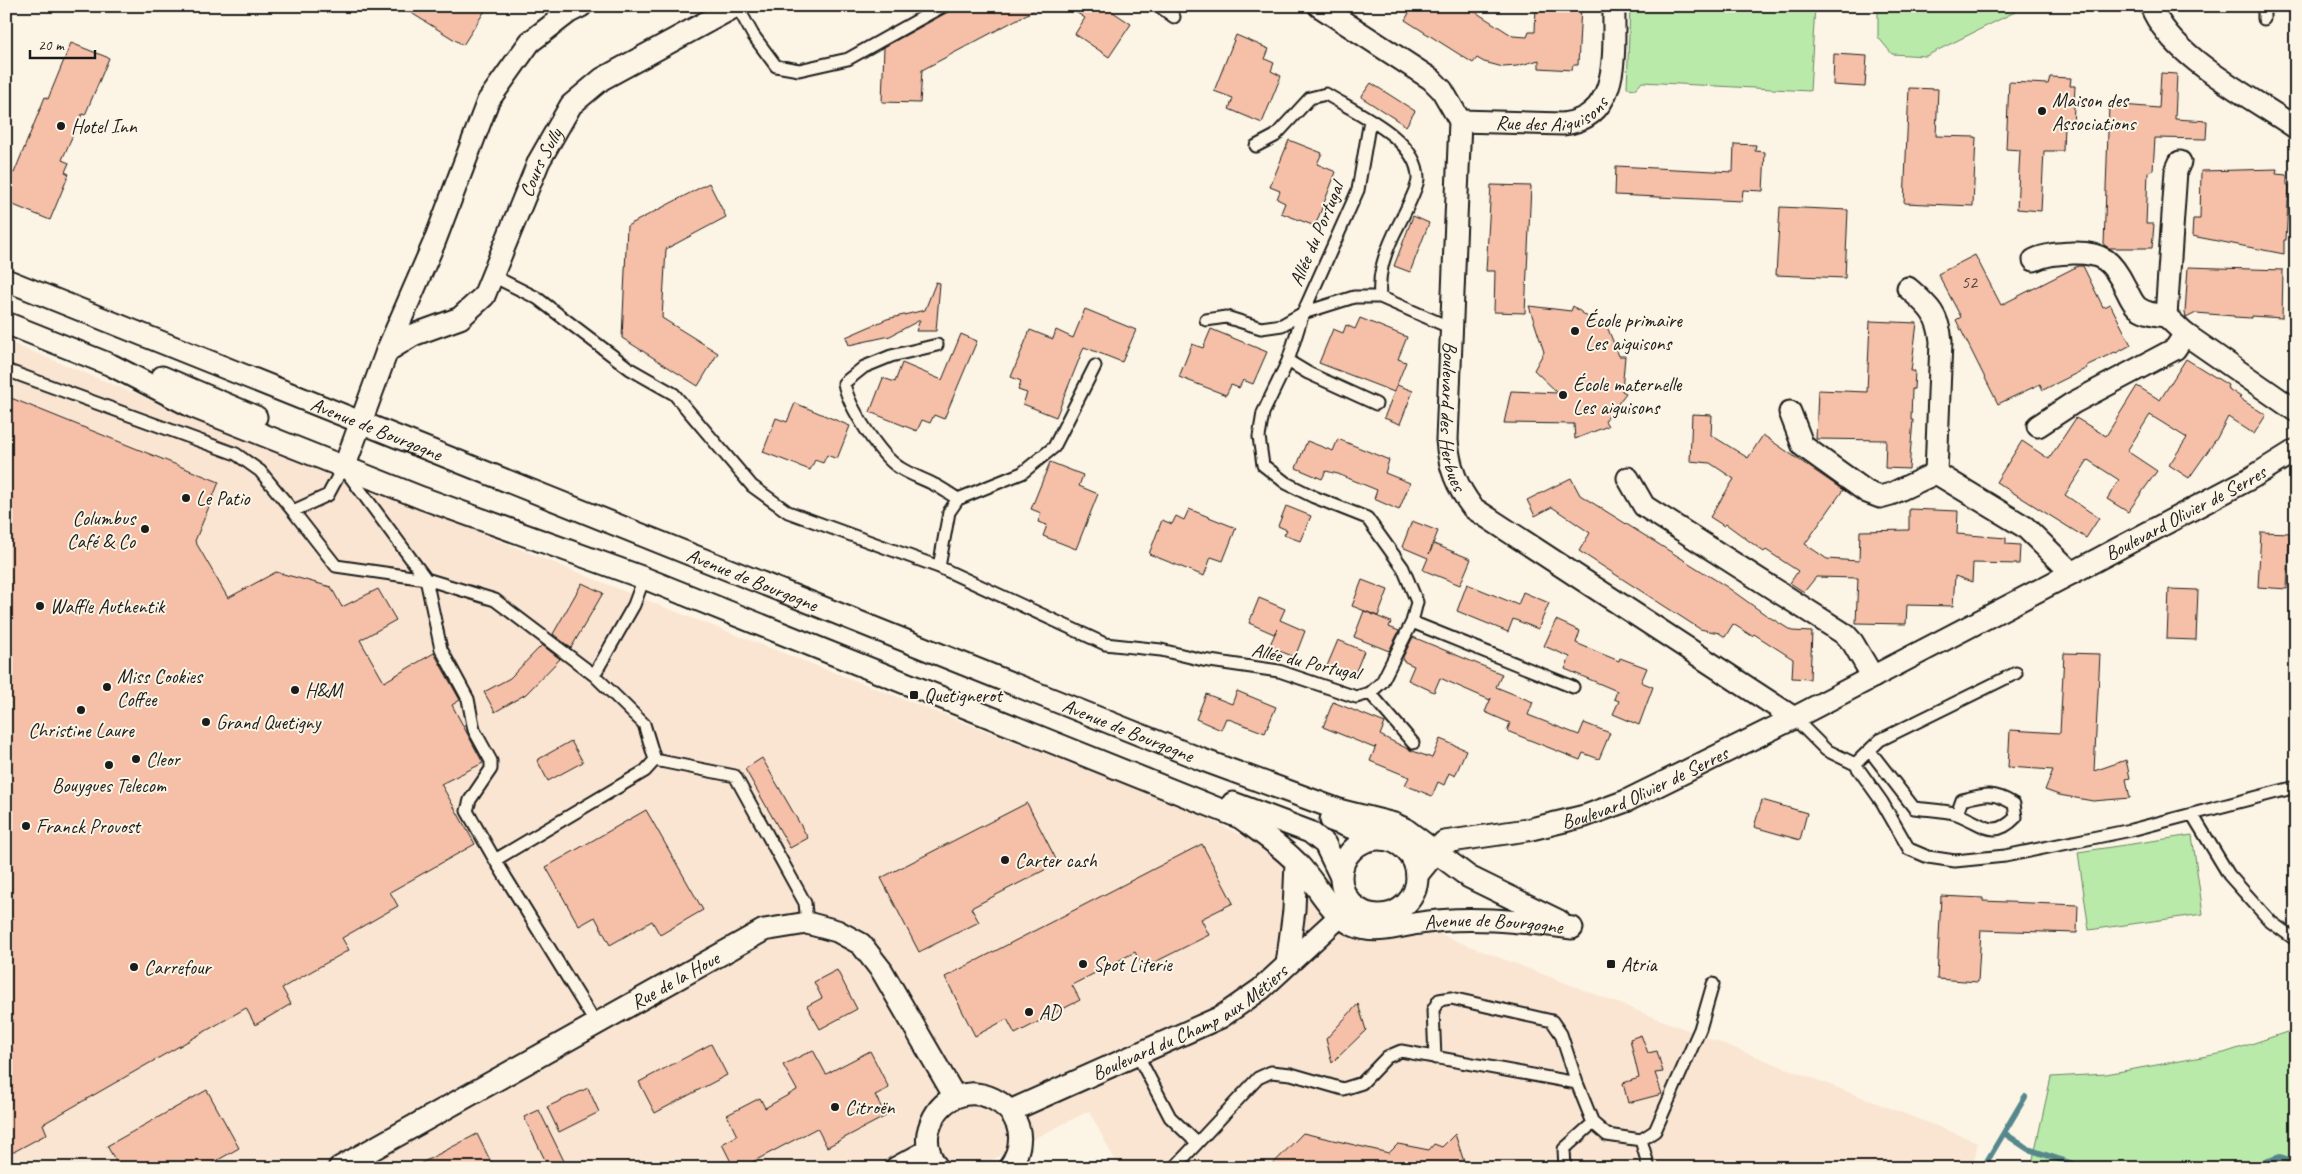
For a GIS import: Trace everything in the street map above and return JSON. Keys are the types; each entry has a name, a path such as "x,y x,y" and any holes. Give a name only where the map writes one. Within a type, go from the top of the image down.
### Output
{"street":[{"path":"346,462 387,351 434,243 488,101 530,42 569,12 581,6"},
{"name":"Cours Sully","path":"387,351 412,335 460,318 484,296 539,161 571,105 602,79 736,6"},
{"path":"1318,6 1431,80 1442,90 1460,121"},
{"name":"Rue des Aiguisons","path":"1460,121 1563,124 1577,122 1588,117 1602,102 1611,81 1614,6"},
{"path":"2151,6 2168,32 2184,50 2208,70 2296,128"},
{"name":"Boulevard des Herbues","path":"1460,121 1447,440 1448,459 1454,478 1474,508 1794,718"},
{"path":"2166,316 2176,172 2180,162"},
{"path":"2034,260 2045,254 2086,253 2100,256 2110,262 2117,270 2132,301 2139,308 2166,316 2185,334 2296,411"},
{"name":"Avenue de Bourgogne","path":"6,280 1078,723 1300,810 1388,841"},
{"path":"1908,288 1931,308 1939,325 1941,340 1936,473"},
{"name":"Avenue de Bourgogne","path":"6,292 264,392 359,426 1203,760 1342,811 1394,824 1433,846 1469,877 1572,928 1510,920 1452,919 1384,929 1366,929 1353,925 1346,911 1296,862 1241,818 644,578 422,498 6,309"},
{"name":"Avenue de Bourgogne","path":"6,323 111,365 192,407 346,462 383,473 696,586 1083,741 1212,795 1310,832 1324,844 1340,875"},
{"path":"2038,426 2073,403 2175,349 2185,334"},
{"path":"1790,412 1803,446 1867,492 1880,497 1891,494 1936,473"},
{"name":"Boulevard Olivier de Serres","path":"1388,841 1433,846 1452,839 1527,830 1585,816 1626,801 1872,678 2251,478 2296,450"},
{"path":"1936,473 2025,528 2072,573"},
{"path":"1628,478 1644,506 1846,635 1853,643 1872,678"},
{"path":"1370,840 1388,841 1410,855 1417,875 1416,888 1410,900 1401,909 1389,915 1376,916 1346,911 1340,875 1343,863 1349,852 1359,845 1370,840"},
{"path":"1417,875 1433,846"},
{"path":"1287,964 1294,910 1296,862"},
{"name":"Boulevard du Champ aux Métiers","path":"1010,1111 1221,1017 1261,988 1346,911"},
{"name":"Rue de la Houe","path":"339,1168 764,930 807,923 837,931 860,944 882,971 955,1097"},
{"path":"896,1168 933,1159 928,1134 932,1119 942,1106 955,1097 970,1093 985,1094 999,1101 1010,1111 1018,1126 1020,1142 1015,1158 1008,1168"}],"lane":[{"path":"736,6 776,66 799,70 848,59 943,6"},
{"path":"1159,6 1174,17"},
{"path":"2264,6 2264,19"},
{"path":"1256,146 1275,136 1310,98 1326,94 1393,134 1413,157 1418,179 1382,261 1379,283 1380,297"},
{"name":"Allée du Portugal","path":"492,276 537,298 630,369 674,394 752,486 788,512 940,567 1105,644 1161,650 1204,660 1279,671 1356,696 1370,692 1382,682 1412,622 1417,602 1403,568 1367,518 1314,497 1286,483 1263,465 1259,437 1262,414 1288,361 1303,313 1358,190 1370,120"},
{"path":"1206,320 1226,317 1261,328 1282,325 1303,313 1354,297 1380,297 1451,328"},
{"path":"937,345 891,356 864,367 844,383 846,392 857,415 888,458 899,468 935,485 958,499"},
{"path":"1288,361 1308,373 1376,404"},
{"path":"940,567 949,512 958,499 1022,473 1054,447 1095,366"},
{"path":"6,370 236,454 260,471 336,566 426,579 495,600 594,676 644,724 655,760"},
{"path":"293,511 328,496 346,462 426,579 441,648 468,699 474,730 491,761 491,769 470,800 467,811 596,1024"},
{"path":"594,676 634,605 644,578"},
{"path":"1412,622 1573,687"},
{"path":"1855,764 1880,740 2016,673"},
{"path":"1370,692 1414,743"},
{"path":"1794,718 1826,750 1855,764 1882,802 1909,849 1928,857 1955,861 2005,856 2132,830 2296,787"},
{"path":"1870,751 1914,808 1957,814 1988,830 2007,826 2016,817 2014,804 2001,795 1983,794 1962,800 1957,814"},
{"path":"495,860 632,781 655,760"},
{"path":"655,760 735,776 805,903 807,923"},
{"path":"2192,814 2229,875 2270,922 2296,940"},
{"path":"1435,1058 1433,1010 1439,1000 1451,998 1552,1021 1561,1034 1576,1083 1593,1123 1607,1135 1641,1140 1655,1131 1700,1029 1713,984"},
{"path":"1174,1168 1258,1078 1271,1072 1291,1074 1343,1089 1362,1084 1387,1058 1401,1052 1576,1083"},
{"path":"1137,1054 1170,1117 1197,1143"},
{"path":"1565,1168 1564,1149 1593,1123"},
{"path":"1641,1140 1649,1168"}],"shaded area":[{"path":"6,341 661,606 1180,805 1449,938 1978,1142 1975,1157 1969,1168 1119,1168 1089,1111 976,1168 6,1168"}],"green space":[{"path":"1630,6 1815,6 1810,91 1642,82 1636,89 1627,88"},
{"path":"1878,6 2027,6 1926,56 1892,54 1878,37"},
{"path":"2192,835 2203,914 2089,930 2078,852"},
{"path":"2296,1029 2296,1168 2031,1168 2051,1077 2106,1074 2224,1053"}],"building":[{"path":"400,6 488,6 463,45"},
{"path":"959,6 1042,6 922,70 920,103 882,102 884,47"},
{"path":"1066,6 1104,6 1131,24 1109,57 1075,34 1085,18"},
{"path":"1413,6 1466,6 1513,36 1527,37 1529,32 1535,32 1536,6 1581,6 1578,65 1573,65 1572,70 1539,68 1539,60 1517,66 1503,67 1477,58 1473,63 1405,20"},
{"path":"1236,35 1269,49 1265,59 1274,63 1271,71 1281,76 1262,123 1229,109 1233,98 1214,91"},
{"path":"71,43 109,58 85,115 82,114 62,160 69,163 65,172 69,174 50,220 6,202 6,170 14,173 45,97 48,99"},
{"path":"1834,54 1867,56 1865,87 1833,85"},
{"path":"2161,73 2177,74 2175,119 2207,121 2206,139 2155,138 2153,170 2148,172 2146,224 2154,224 2152,248 2109,248 2104,245 2109,104 2159,108"},
{"name":"Maison des Associations","path":"2050,77 2071,78 2070,86 2075,86 2073,126 2064,125 2063,151 2044,151 2041,211 2017,209 2020,150 2006,149 2009,82 2048,84"},
{"path":"1371,83 1415,111 1406,126 1361,97"},
{"path":"1909,88 1938,89 1936,136 1976,137 1973,206 1904,203"},
{"path":"1289,140 1322,153 1317,164 1336,172 1315,226 1281,213 1285,203 1277,199 1280,191 1270,187"},
{"path":"1734,144 1756,145 1755,151 1765,152 1763,191 1743,190 1742,201 1615,195 1616,166 1733,172"},
{"path":"2277,169 2276,174 2287,175 2287,185 2289,185 2284,254 2192,236 2193,219 2200,219 2201,171"},
{"path":"709,183 726,217 666,249 662,318 718,353 698,386 622,338 627,226"},
{"path":"1491,185 1531,186 1525,313 1494,312 1495,271 1486,271"},
{"path":"1780,207 1848,210 1845,278 1776,275"},
{"path":"1413,216 1429,223 1410,272 1394,266"},
{"path":"1975,255 2001,305 2078,266 2083,266 2103,307 2110,304 2131,345 2086,366 2087,368 2043,390 2040,384 1998,404 1956,320 1961,317 1938,274"},
{"path":"2188,267 2283,270 2282,318 2251,316 2251,318 2196,313 2186,318"},
{"path":"936,282 940,283 936,331 916,331 920,320 890,336 849,345 846,337 887,319 925,310"},
{"path":"1529,306 1571,311 1573,306 1601,327 1606,324 1619,356 1625,356 1622,391 1626,393 1605,421 1608,426 1575,439 1574,424 1504,423 1511,391 1558,393 1534,370 1544,352"},
{"path":"1085,309 1136,330 1122,362 1084,347 1056,417 1023,404 1027,393 1018,390 1021,381 1011,377 1030,330 1053,339 1056,330 1073,338"},
{"path":"1360,318 1407,337 1398,359 1406,362 1394,392 1319,363 1333,329 1343,333 1346,325 1355,329"},
{"path":"1870,321 1917,323 1911,371 1915,371 1914,389 1912,389 1911,420 1913,420 1909,469 1885,468 1886,440 1816,439 1818,390 1867,392"},
{"path":"1211,329 1267,352 1253,384 1243,380 1239,388 1231,385 1226,395 1179,377 1192,344 1203,348"},
{"path":"961,334 977,341 944,419 934,415 930,423 922,420 917,431 870,412 883,378 895,382 902,363 942,380"},
{"path":"2186,359 2228,385 2227,388 2241,397 2239,398 2266,415 2254,434 2228,417 2217,438 2189,478 2169,465 2187,438 2150,415 2127,451 2157,471 2128,512 2107,499 2119,480 2088,460 2065,495 2099,518 2086,538 1996,482 2022,441 2049,459 2076,418 2106,436 2137,386 2160,400"},
{"path":"1397,385 1413,391 1400,424 1384,418"},
{"name":"Grand Quetigny","path":"6,396 219,482 195,541 228,598 276,572 331,587 342,607 378,589 396,620 360,640 384,682 434,653 460,700 452,705 483,763 441,784 475,844 390,892 398,906 342,938 349,950 282,988 291,1004 255,1025 246,1008 43,1124 47,1134 6,1156"},
{"path":"795,403 850,426 837,459 827,455 823,463 815,460 810,470 763,452 776,418 787,422"},
{"path":"1692,414 1712,415 1711,435 1748,458 1763,435 1843,490 1805,544 1827,559 1859,561 1860,531 1909,530 1909,509 1958,511 1957,534 2006,538 2006,544 2020,545 2019,564 1973,563 1972,582 1955,576 1953,606 1907,605 1906,624 1856,623 1858,578 1816,577 1804,592 1790,583 1798,571 1766,550 1764,552 1726,524 1724,526 1710,517 1734,479 1710,463 1690,461"},
{"path":"1338,439 1389,460 1385,473 1410,483 1399,510 1374,499 1377,490 1338,474 1326,471 1322,479 1296,468 1307,441 1333,451"},
{"path":"1050,462 1083,475 1079,486 1098,494 1076,549 1043,536 1047,525 1038,522 1041,513 1031,509"},
{"path":"1571,478 1580,495 1727,587 1766,615 1792,631 1812,632 1810,679 1792,678 1793,659 1754,634 1752,636 1733,624 1725,637 1719,633 1700,629 1579,551 1590,533 1552,507 1535,516 1527,500"},
{"path":"1286,506 1311,516 1300,541 1284,535 1287,530 1278,526"},
{"path":"1189,509 1236,528 1223,561 1211,557 1204,576 1149,554 1162,520 1172,524 1176,516 1184,520"},
{"path":"1412,521 1438,531 1429,554 1434,544 1471,559 1460,585 1423,570 1428,558 1402,547"},
{"path":"2261,532 2290,533 2287,589 2258,587"},
{"path":"1362,580 1388,590 1378,616 1352,606"},
{"path":"582,583 603,593 571,648 553,634"},
{"path":"1467,584 1518,605 1523,592 1549,603 1538,629 1513,619 1508,632 1457,611"},
{"path":"2169,589 2198,590 2196,640 2167,639"},
{"path":"1259,598 1285,609 1280,620 1305,631 1295,657 1269,647 1277,629 1274,634 1249,623"},
{"path":"1364,611 1391,622 1389,627 1399,631 1389,651 1354,637"},
{"path":"1556,620 1580,631 1576,643 1619,661 1620,658 1647,668 1641,682 1653,687 1639,725 1613,714 1619,701 1614,699 1617,691 1565,669 1570,657 1544,646"},
{"path":"1413,637 1502,674 1496,687 1533,702 1528,715 1579,735 1584,723 1610,733 1599,759 1583,753 1580,760 1507,731 1510,723 1485,712 1491,698 1490,700 1440,678 1434,692 1408,680 1414,666 1403,661 1403,657"},
{"path":"1338,640 1364,651 1354,676 1327,666"},
{"path":"542,645 560,659 526,694 495,712 484,692 510,678"},
{"path":"2064,653 2100,654 2094,771 2126,760 2130,778 2126,779 2130,798 2093,801 2059,795 2045,790 2053,770 2008,767 2010,730 2060,733"},
{"path":"1237,691 1276,707 1265,733 1226,718 1221,730 1196,719 1206,694 1232,704"},
{"path":"1333,702 1385,723 1380,735 1410,750 1432,758 1440,739 1466,750 1455,776 1449,773 1444,785 1438,782 1432,796 1405,785 1409,777 1370,761 1376,746 1374,748 1323,727"},
{"path":"571,741 583,762 548,781 537,760"},
{"path":"762,758 808,838 790,848 745,769"},
{"path":"1762,800 1807,813 1800,840 1754,827"},
{"path":"1027,803 1058,863 971,908 979,922 919,952 881,878"},
{"path":"646,810 703,910 660,935 652,921 610,945 595,917 579,926 546,867"},
{"path":"1202,844 1233,903 1201,919 1209,935 1143,968 1135,952 1072,985 1080,1000 1015,1034 1007,1019 975,1036 945,977"},
{"path":"1941,896 1983,898 1983,901 2078,905 2077,933 1981,930 1978,982 1937,979"},
{"path":"837,970 857,1009 820,1029 807,1006 822,998 814,982"},
{"path":"1358,1004 1366,1030 1332,1063 1326,1039"},
{"path":"1641,1035 1648,1053 1657,1051 1663,1072 1655,1073 1662,1094 1628,1103 1623,1083 1639,1078 1630,1039"},
{"path":"711,1044 727,1075 655,1113 639,1082"},
{"name":"Citroën","path":"813,1050 826,1074 870,1051 889,1088 875,1095 886,1116 827,1147 817,1128 741,1168 734,1168 722,1144 737,1136 727,1115 760,1098 765,1108 797,1090 783,1065"},
{"path":"588,1088 599,1112 559,1132 547,1107"},
{"path":"207,1090 239,1148 204,1168 120,1168 107,1146"},
{"path":"539,1110 565,1163 556,1168 549,1168 524,1117"},
{"path":"1303,1133 1389,1153 1398,1144 1429,1150 1434,1144 1442,1147 1455,1134 1466,1168 1269,1168"},
{"path":"477,1134 494,1168 412,1168"}],"waterway":[{"path":"1983,1168 2025,1097"},
{"path":"2004,1133 2028,1149 2085,1168"},
{"path":"2247,1168 2280,1157 2296,1162"}],"place":[{"name":"Maison des Associations","path":"2042,111"},
{"name":"Hotel Inn","path":"61,126"},
{"name":"École primaire Les aiguisons","path":"1575,331"},
{"name":"École maternelle Les aiguisons","path":"1563,395"},
{"name":"Le Patio","path":"186,498"},
{"name":"Columbus Café & Co","path":"145,529"},
{"name":"Waffle Authentik","path":"40,606"},
{"name":"Miss Cookies Coffee","path":"107,687"},
{"name":"H&M","path":"295,690"},
{"name":"Quetignerot","path":"914,695"},
{"name":"Christine Laure","path":"81,710"},
{"name":"Grand Quetigny","path":"206,722"},
{"name":"Cleor","path":"136,759"},
{"name":"Bouygues Telecom","path":"109,765"},
{"name":"Franck Provost","path":"26,826"},
{"name":"Carter cash","path":"1005,860"},
{"name":"Spot Literie","path":"1083,964"},
{"name":"Atria","path":"1611,964"},
{"name":"Carrefour","path":"134,967"},
{"name":"AD","path":"1029,1012"},
{"name":"Citroën","path":"835,1107"}]}
